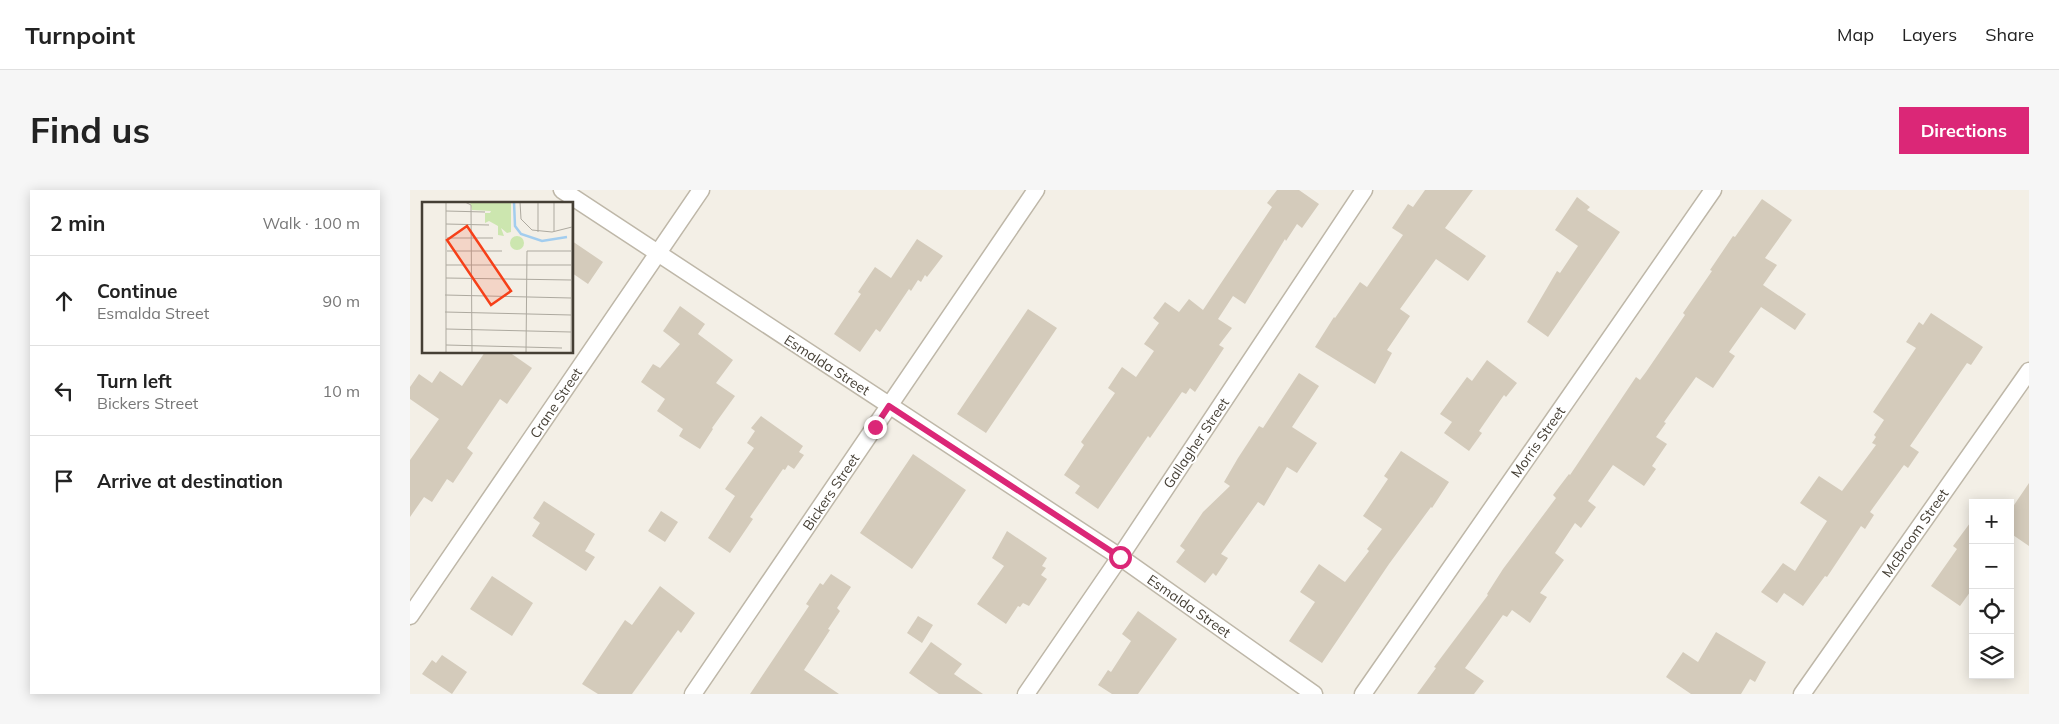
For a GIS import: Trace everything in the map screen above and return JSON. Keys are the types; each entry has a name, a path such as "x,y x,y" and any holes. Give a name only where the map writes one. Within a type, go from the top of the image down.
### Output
{"street":[{"name":"Esmalda Street","path":"562,190 1120,557 1314,694"},
{"name":"Crane Street","path":"410,616 701,190"},
{"name":"Bickers Street","path":"693,694 1036,190"},
{"name":"Gallagher Street","path":"1026,694 1120,557 1364,190"},
{"name":"Morris Street","path":"1363,694 1713,190"},
{"name":"McBroom Street","path":"1802,694 2029,371"}],"building":[{"path":"1277,190 1299,190 1319,204 1302,228 1297,224 1286,241 1285,239 1245,304 1233,296 1218,319 1232,328 1219,345 1224,348 1195,392 1190,388 1186,394 1182,392 1150,438 1148,436 1098,509 1075,493 1080,486 1064,475 1084,445 1081,442 1115,393 1108,388 1122,367 1136,377 1154,351 1144,344 1159,323 1153,318 1165,302 1179,312 1189,299 1203,310 1272,207 1267,203"},
{"path":"1425,190 1473,190 1445,228 1486,256 1468,281 1436,259 1400,309 1410,316 1387,350 1392,353 1375,384 1315,347 1360,282 1367,287 1403,235 1392,228 1408,204 1413,207"},
{"path":"1577,197 1590,207 1587,210 1620,232 1548,337 1527,322 1557,271 1560,273 1578,246 1555,230"},
{"path":"1762,199 1792,220 1765,258 1777,265 1763,285 1806,314 1795,330 1761,307 1729,352 1735,356 1713,388 1696,377 1664,422 1666,423 1656,437 1667,444 1652,466 1656,469 1644,486 1613,465 1588,501 1596,507 1581,528 1575,523 1555,553 1564,560 1540,593 1547,597 1530,623 1512,610 1507,617 1503,615 1465,668 1484,681 1474,694 1417,694 1436,668 1434,667 1488,595 1503,569 1556,498 1553,495 1570,475 1636,377 1640,380 1646,372 1685,315 1683,313 1712,271 1710,270 1733,236 1735,237"},
{"path":"917,239 943,256 927,277 925,275 921,282 918,280 911,291 909,289 880,332 876,329 860,352 834,334 861,294 858,292 875,267 891,278"},
{"path":"574,242 603,262 588,284 574,274"},
{"path":"680,306 705,324 698,334 733,360 716,383 735,396 712,428 700,449 679,436 683,429 657,411 665,399 641,382 653,364 660,368 680,344 663,331"},
{"path":"1028,309 1057,328 986,433 957,414"},
{"path":"1931,313 1983,347 1971,365 1967,363 1910,446 1919,452 1908,468 1904,465 1870,512 1874,515 1865,529 1861,526 1827,577 1825,576 1803,606 1784,593 1777,603 1761,592 1783,563 1795,571 1827,521 1800,503 1819,476 1842,491 1876,445 1872,443 1876,437 1874,435 1884,420 1873,412 1916,348 1906,342 1919,322 1923,325"},
{"path":"484,354 512,354 532,368 507,404 500,399 467,448 473,453 453,483 447,479 432,502 424,497 410,517 410,460 439,419 410,399 410,387 419,374 432,383 440,371 462,386"},
{"path":"1487,360 1517,383 1506,397 1504,395 1479,431 1482,433 1469,451 1444,433 1452,422 1440,414 1467,377 1472,381"},
{"path":"1299,373 1319,386 1292,427 1317,443 1297,473 1287,467 1264,506 1258,502 1221,554 1228,558 1216,576 1213,573 1205,583 1176,562 1185,550 1180,546 1203,512 1230,486 1224,482 1238,458 1259,426 1263,428"},
{"path":"761,416 803,446 799,452 804,455 794,469 788,465 785,470 783,469 750,517 753,519 730,553 708,538 735,496 725,489 754,448 747,443 755,431 751,428"},
{"path":"1401,451 1449,482 1432,508 1389,564 1322,663 1289,641 1315,602 1300,592 1319,564 1345,582 1369,551 1367,549 1382,529 1363,516 1388,479 1384,476"},
{"path":"913,454 966,490 912,569 860,533"},
{"path":"2029,483 2029,546 2014,536 2014,505"},
{"path":"544,501 595,534 585,551 595,557 586,571 532,536 540,523 533,518"},
{"path":"661,511 678,522 665,542 648,531"},
{"path":"1969,524 1969,594 1960,606 1931,586 1957,549 1953,546"},
{"path":"1007,531 1047,558 1042,566 1046,568 1041,575 1047,579 1029,606 1023,603 1020,607 1018,606 1006,624 977,604 1004,566 992,558"},
{"path":"831,574 851,587 837,608 840,611 828,629 830,630 804,670 839,694 750,694 809,606 806,604 820,583 823,585"},
{"path":"492,576 533,603 512,636 470,609"},
{"path":"660,586 695,613 681,633 678,630 632,694 598,694 582,684 625,620 632,625"},
{"path":"1138,611 1177,639 1138,694 1112,694 1098,685 1108,670 1111,672 1131,641 1122,634"},
{"path":"918,616 933,625 922,643 907,633"},
{"path":"1716,632 1766,662 1755,682 1750,679 1741,694 1691,694 1666,677 1683,652 1698,662"},
{"path":"931,642 962,664 954,674 983,694 939,694 909,673"},
{"path":"442,655 467,672 452,694 422,674 432,660 436,663"}],"route":[{"path":"875,427 889,406 1120,557"}]}
